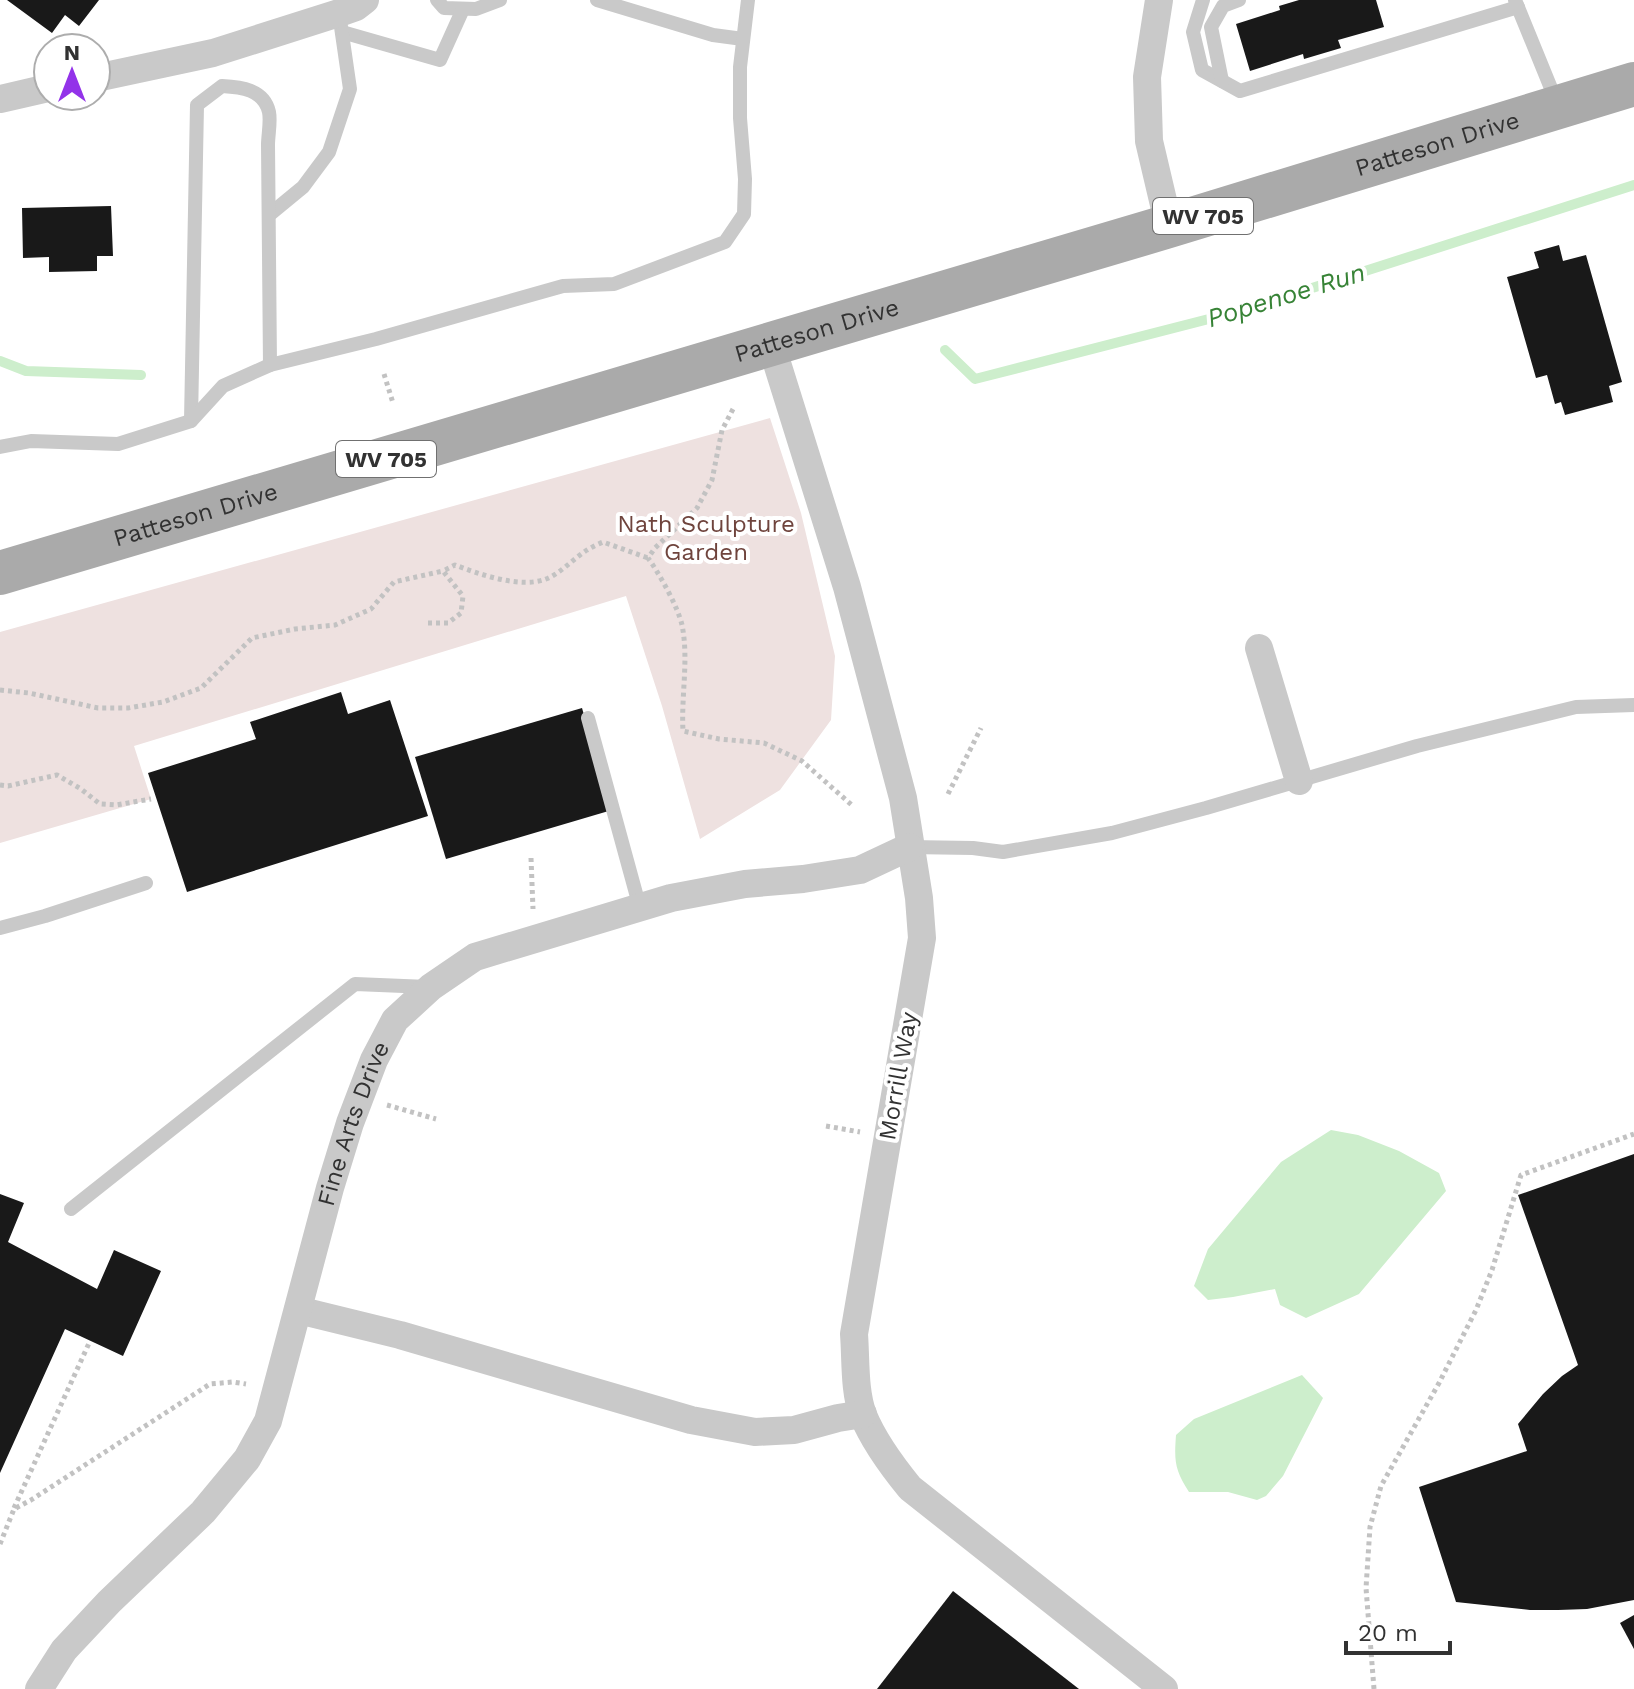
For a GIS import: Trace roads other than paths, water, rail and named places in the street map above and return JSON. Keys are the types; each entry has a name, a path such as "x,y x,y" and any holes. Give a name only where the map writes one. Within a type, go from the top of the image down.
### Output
{"main road":[{"name":"Patteson Drive","path":"0,573 1169,226 1634,84"}],"street":[{"path":"112,77 217,69 341,23 365,0"},
{"path":"1159,0 1147,77 1149,141 1169,226"},
{"path":"0,99 32,92"},
{"name":"Morrill Way","path":"771,344 847,587 903,798 919,898 922,938 854,1334 863,1414 885,1458 910,1488 1164,1689"},
{"path":"1259,648 1299,781"},
{"name":"Fine Arts Drive","path":"39,1689 64,1650 203,1512 247,1459 268,1421 342,1149 374,1060 395,1020 431,987 475,957 671,898 745,884 860,870 909,847"},
{"path":"298,1310 400,1335 704,1423 755,1432 794,1430 863,1414"}],"lane":[{"path":"437,0 444,8 463,9 476,9 500,0"},
{"path":"597,0 713,35 743,39"},
{"path":"0,447 31,441 118,444 191,421 223,386 270,365 376,339 563,286 614,284 725,242 744,214 740,67 748,0"},
{"path":"1203,0 1193,32 1202,70 1240,91 1516,4 1559,107"},
{"path":"1222,81 1211,27 1223,6 1239,0"},
{"path":"341,23 392,45 440,60 463,9"},
{"path":"269,215 303,187 329,152 350,89 341,23"},
{"path":"191,421 197,105 217,69 263,99 269,113 270,365"},
{"path":"0,435 22,442"},
{"path":"909,847 973,848 1003,852 1112,833 1417,746 1576,707 1634,705"},
{"path":"588,718 640,908"},
{"path":"0,928 146,883"},
{"path":"71,1209 355,984 431,987"}],"waterway":[{"name":"Popenoe Run","path":"945,350 975,379 1240,311 1634,185"},
{"name":"Popenoe Run","path":"0,361 26,371 141,375"}],"park label":[{"name":"Nath Sculpture Garden","path":"706,538"}]}
